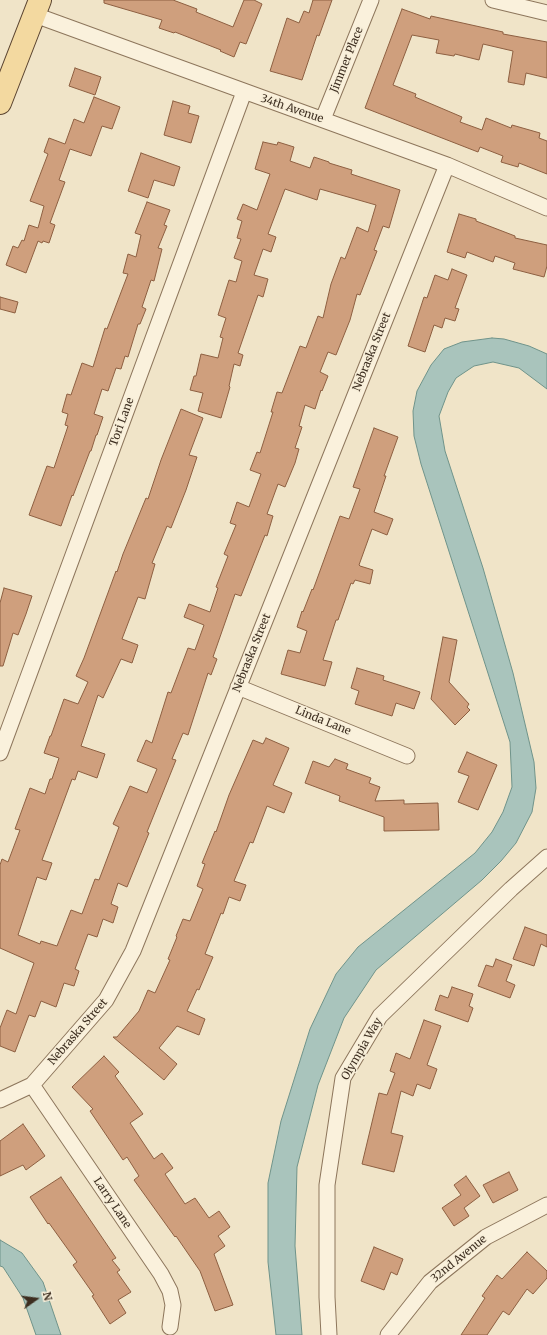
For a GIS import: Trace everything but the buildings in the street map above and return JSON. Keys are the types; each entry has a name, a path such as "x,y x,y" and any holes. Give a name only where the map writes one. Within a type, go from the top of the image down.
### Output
{"main road":[{"path":"0,103 38,7"}],"street":[{"name":"Jimmer Place","path":"323,119 371,0"},
{"path":"493,0 547,12"},
{"name":"34th Avenue","path":"38,7 244,92 323,119 447,165 547,208"},
{"name":"Tori Lane","path":"0,753 244,92"},
{"name":"Nebraska Street","path":"0,1100 32,1085 106,1000 133,951 447,165"},
{"name":"Linda Lane","path":"238,687 407,756"},
{"name":"Olympia Way","path":"328,1335 327,1185 343,1078 380,1016 511,889 547,857"},
{"name":"Larry Lane","path":"32,1085 161,1274 170,1291 173,1305 170,1327"},
{"name":"32nd Avenue","path":"388,1335 430,1282 486,1237 547,1205"}],"water":[{"path":"492,338 504,339 529,346 547,354 547,389 519,368 493,362 474,366 456,378 448,392 439,416 445,451 483,568 513,673 534,762 536,788 532,812 516,843 501,861 482,880 376,970 344,1018 318,1085 297,1167 295,1246 302,1335 276,1335 268,1262 268,1183 281,1121 310,1029 336,974 358,947 475,853 492,832 503,812 512,787 510,742 421,464 414,436 413,411 417,391 431,365 444,349 462,342"},
{"path":"0,1240 22,1253 43,1282 61,1335 36,1335 23,1298 3,1267 0,1266"}]}
